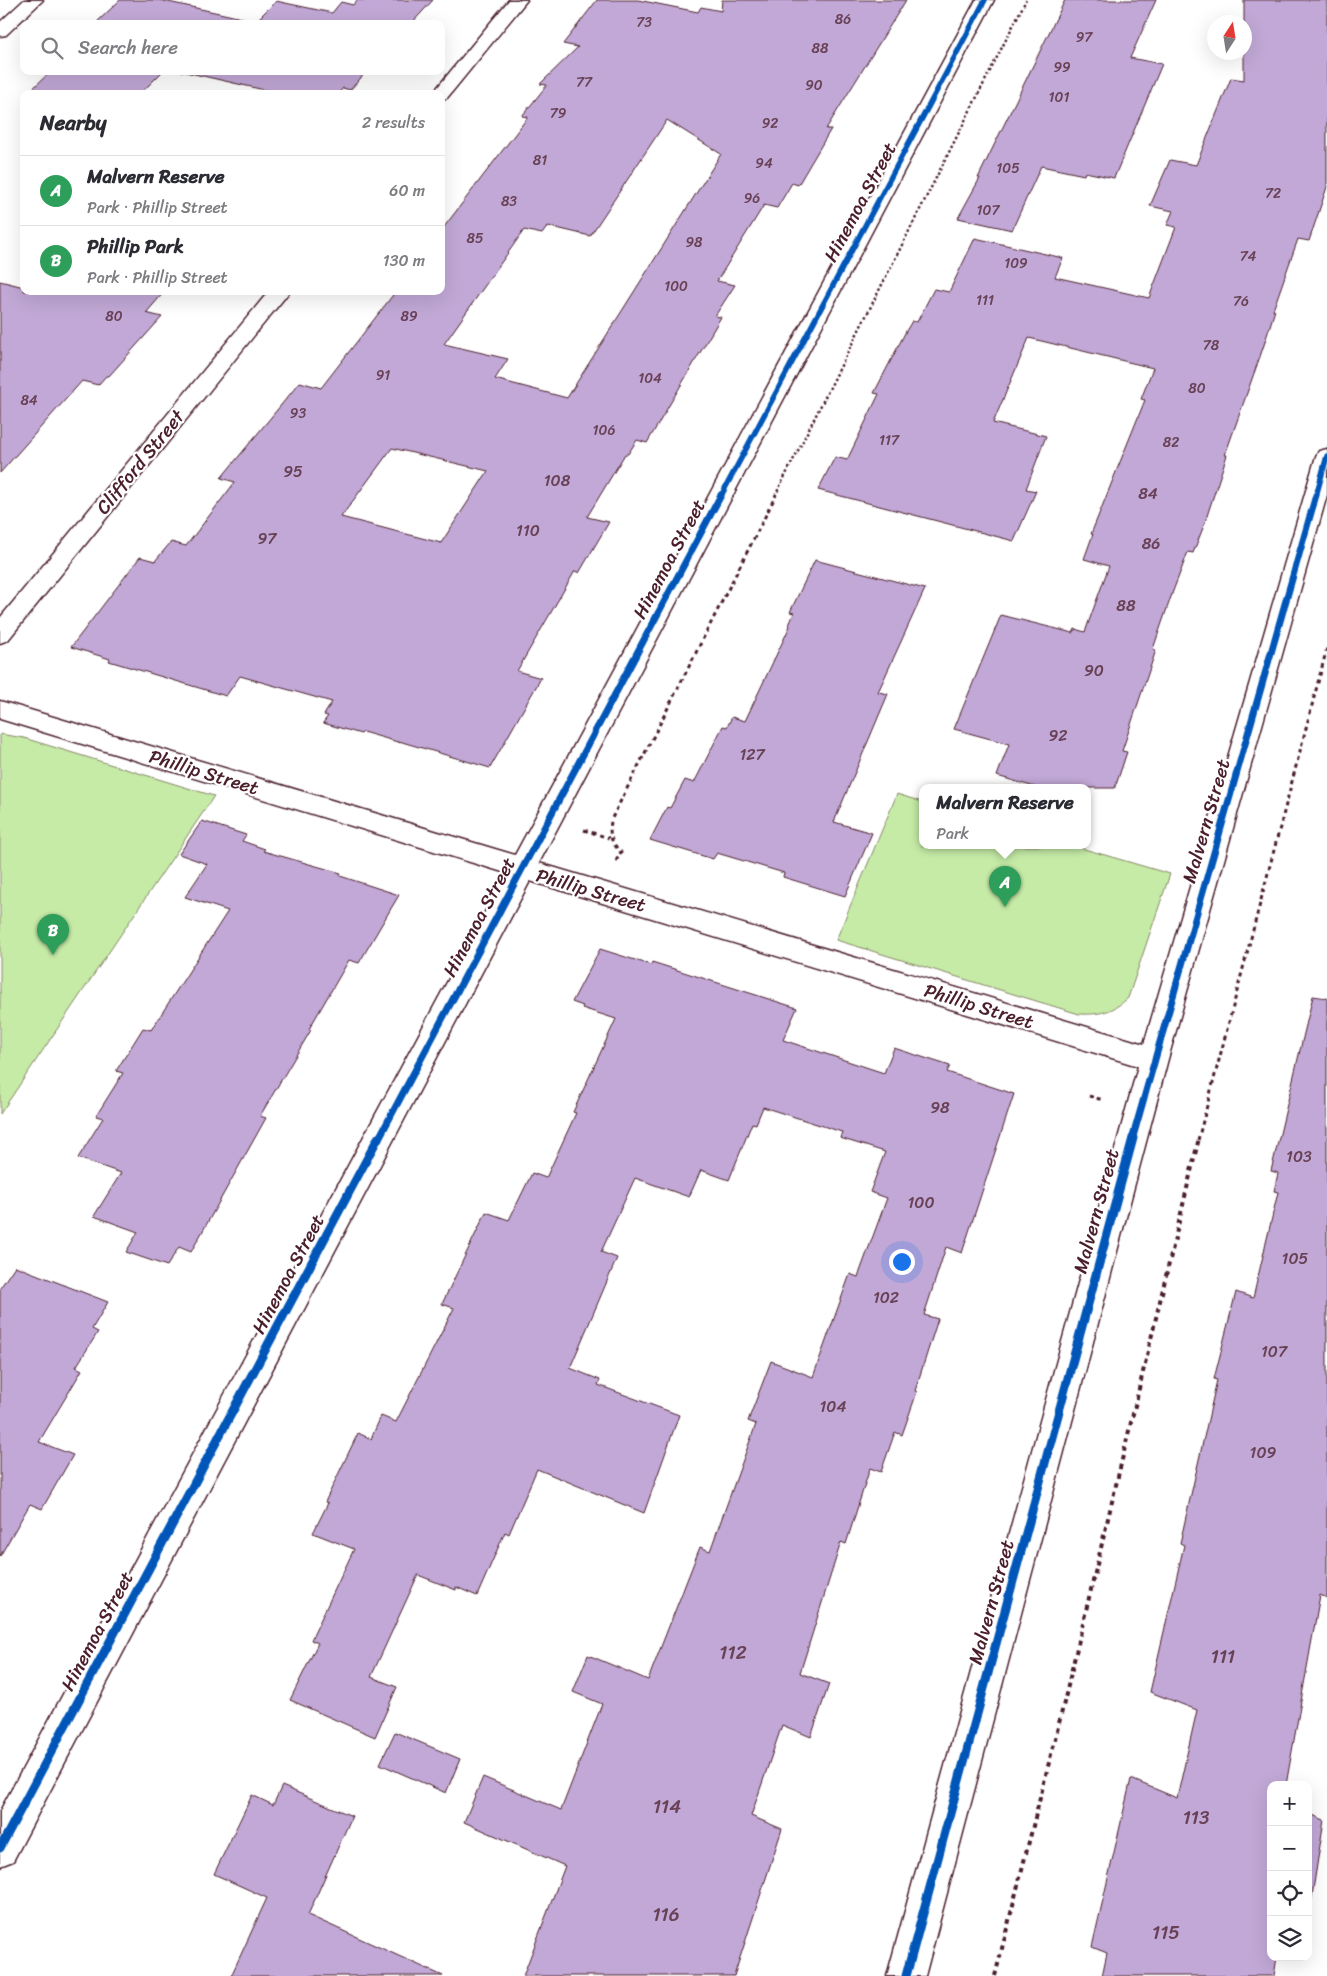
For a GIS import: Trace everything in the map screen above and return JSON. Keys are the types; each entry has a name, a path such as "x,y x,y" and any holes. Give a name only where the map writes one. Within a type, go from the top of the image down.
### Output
{"street":[{"path":"0,31 34,0"},
{"path":"444,90 518,0"},
{"name":"Hinemoa Street","path":"0,1848 986,0"},
{"name":"Clifford Street","path":"0,634 277,295"},
{"name":"Malvern Street","path":"906,1976 1154,1059 1327,456"},
{"name":"Phillip Street","path":"0,710 1154,1059"}],"path":[{"path":"614,867 621,852 611,842 609,834 612,818 1026,0"},
{"path":"995,1976 1060,1719 1204,1116 1327,648"}],"green space":[{"path":"0,734 24,738 214,796 0,1114"},
{"path":"897,794 919,801 919,849 1084,849 1170,874 1128,998 1117,1007 1105,1012 1079,1014 836,940"}],"building":[{"path":"120,0 159,0 251,20 99,20"},
{"path":"357,0 433,0 415,20 257,20 276,1 332,13 341,2 353,5"},
{"path":"597,0 638,0 698,12 701,7 721,11 722,0 906,0 826,129 831,129 798,185 792,183 777,208 764,205 717,281 735,285 715,316 721,317 647,443 637,440 628,454 625,454 587,517 609,522 579,573 575,571 517,671 541,678 490,768 402,742 363,732 361,734 323,723 328,716 324,715 332,702 240,676 226,696 109,661 110,659 71,647 140,557 155,561 171,542 186,546 235,482 221,478 300,382 321,388 393,295 445,295 445,226 528,117 522,116 547,85 540,84 578,47 563,44","holes":["667,120 721,154 567,398 495,379 508,359 444,344 524,230 542,234 548,226 590,236","392,448 488,471 441,543 341,517"]},
{"path":"1065,0 1156,0 1130,58 1162,64 1114,178 1085,172 1084,175 1041,166 1012,230 958,218 980,178 978,178"},
{"path":"1244,0 1327,0 1327,187 1309,241 1298,239 1273,310 1275,310 1263,348 1225,455 1227,455 1203,528 1193,553 1188,552 1173,591 1153,649 1156,650 1122,751 1127,752 1115,788 1091,788 1091,784 1024,784 997,776 1009,744 954,729 1001,615 1073,633 1075,629 1085,632 1109,566 1084,559 1093,534 1091,534 1145,400 1141,399 1153,368 1029,338 993,423 1046,436 1026,489 1036,491 1014,541 818,490 835,457 847,460 879,394 874,393 912,321 917,322 934,289 949,292 975,238 1063,258 1055,277 1149,298 1176,227 1167,225 1173,211 1150,206 1170,160 1196,165 1231,78 1244,80 1244,60 1252,60 1252,15 1244,15"},
{"path":"47,75 159,75 144,90 31,90"},
{"path":"199,75 363,75 350,90 343,88 341,90 264,90"},
{"path":"0,281 20,286 20,295 162,295 146,313 162,317 109,376 106,376 98,385 82,381 0,473"},
{"path":"815,560 925,589 878,692 888,694 834,822 872,833 845,896 783,877 784,873 717,853 713,859 650,840 667,807 670,808 685,780 694,783 723,726 727,727 732,717 745,721 790,626 794,613 790,612"},
{"path":"202,821 246,835 242,841 265,849 263,851 341,873 340,876 399,895 359,963 349,960 309,1029 311,1030 260,1116 266,1118 191,1252 179,1247 167,1266 126,1252 138,1232 94,1216 121,1173 78,1158 103,1118 96,1116 123,1073 116,1071 143,1028 151,1030 228,911 185,897 207,864 179,854"},
{"path":"600,949 651,965 652,962 797,1008 783,1040 884,1073 894,1048 950,1066 947,1072 1014,1094 962,1253 946,1247 924,1315 938,1319 915,1391 917,1392 902,1435 895,1432 881,1472 870,1468 846,1544 841,1542 800,1673 829,1684 811,1737 782,1725 751,1816 782,1829 734,1976 523,1976 565,1866 464,1822 483,1777 561,1810 602,1704 573,1692 588,1655 648,1680 700,1547 710,1551 756,1424 748,1421 771,1361 813,1377 850,1274 858,1277 887,1198 870,1192 885,1152 840,1138 842,1132 763,1107 756,1124 752,1123 729,1180 701,1170 689,1197 635,1178 601,1252 617,1258 570,1368 600,1380 598,1385 679,1415 644,1513 537,1469 509,1534 505,1532 477,1596 418,1575 371,1677 397,1687 375,1737 290,1700 318,1643 311,1640 354,1549 313,1533 328,1503 325,1502 358,1433 371,1439 381,1416 396,1422 454,1308 442,1304 486,1212 509,1220 532,1173 546,1178 576,1113 573,1112 616,1019 582,1008 583,1006 572,1002"},
{"path":"1313,996 1327,998 1327,1598 1320,1595 1287,1781 1267,1781 1267,1961 1276,1961 1274,1976 1102,1976 1107,1953 1092,1947 1131,1779 1177,1798 1197,1710 1150,1692 1184,1545 1180,1543 1217,1380 1214,1379 1236,1292 1253,1298 1278,1192 1274,1191 1278,1173 1271,1171"},
{"path":"15,1266 108,1302 92,1329 98,1332 76,1367 82,1370 39,1442 73,1455 42,1509 30,1504 0,1556 0,1288"},
{"path":"395,1732 460,1759 446,1793 380,1764"},
{"path":"282,1786 352,1816 308,1915 443,1976 231,1976 267,1898 214,1874 252,1795 273,1805"},
{"path":"1312,1815 1324,1820 1312,1896"}],"cycle path":[{"path":"0,1848 985,0"},
{"path":"906,1976 1154,1059 1327,456"}],"place":[{"name":"Malvern Reserve","path":"1005,907"},
{"name":"Phillip Park","path":"53,955"}]}
